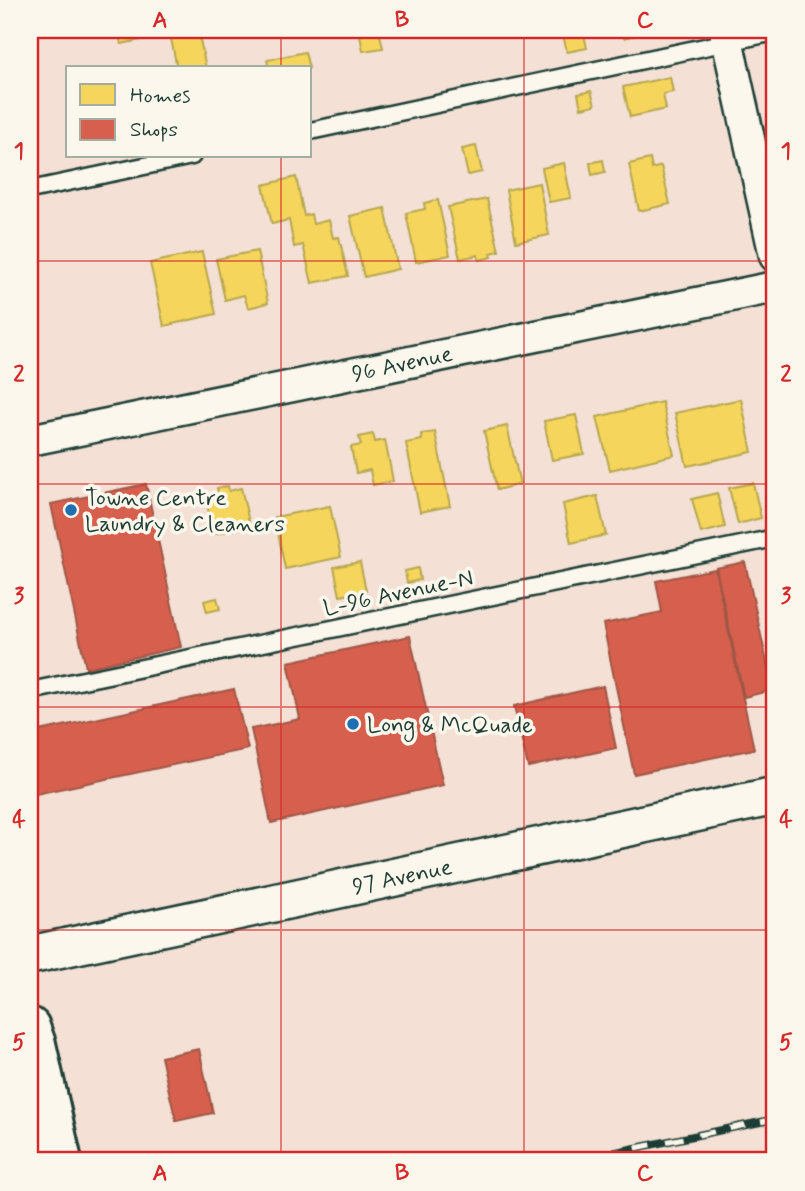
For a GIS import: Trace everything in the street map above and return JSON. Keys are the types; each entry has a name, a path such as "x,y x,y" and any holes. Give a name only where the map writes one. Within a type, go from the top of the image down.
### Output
{"main road":[{"path":"30,1027 62,1161"}],"street":[{"path":"727,36 775,256"},
{"name":"96 Avenue","path":"30,440 775,287"},
{"name":"97 Avenue","path":"30,955 775,796"}],"lane":[{"path":"312,131 727,36 775,32"},
{"path":"30,190 182,158"},
{"name":"L-96 Avenue-N","path":"30,691 775,538"}],"building: Homes":[{"path":"118,30 198,30 206,66 177,66 170,34 121,44"},
{"path":"359,30 379,30 383,48 363,51"},
{"path":"562,30 583,30 587,48 567,52"},
{"path":"622,30 653,30 624,38"},
{"path":"305,52 308,66 268,66 267,60"},
{"path":"670,77 673,92 663,94 666,109 630,117 623,87"},
{"path":"591,91 595,105 581,108 578,94"},
{"path":"476,146 482,172 468,175 462,149"},
{"path":"650,159 652,169 661,166 670,204 639,211 629,164"},
{"path":"603,160 605,172 592,175 590,163"},
{"path":"564,163 571,198 549,202 542,168"},
{"path":"296,177 304,216 311,214 313,224 329,220 333,238 339,237 348,276 312,283 303,245 294,247 289,220 272,224 263,185"},
{"path":"539,183 549,235 516,242 506,190"},
{"path":"487,199 499,251 491,253 492,257 479,260 478,255 460,259 448,207"},
{"path":"438,200 450,255 416,262 406,213 425,209 424,203"},
{"path":"385,208 398,269 364,277 350,216"},
{"path":"257,251 268,303 248,308 244,295 225,300 216,259"},
{"path":"202,252 216,314 164,326 150,263"},
{"path":"741,399 752,452 687,466 675,413"},
{"path":"662,402 674,455 610,470 597,417"},
{"path":"576,415 584,454 552,460 544,421"},
{"path":"507,426 520,484 497,490 484,431"},
{"path":"435,432 450,506 420,512 406,443 422,440 421,434"},
{"path":"373,434 375,442 385,440 393,481 373,485 370,470 356,473 351,447 361,445 359,437"},
{"path":"753,483 761,518 738,524 729,488"},
{"path":"228,486 229,491 241,488 250,526 214,534 205,496 218,493 217,488"},
{"path":"717,493 725,527 701,533 692,499"},
{"path":"597,496 606,535 571,543 563,504"},
{"path":"330,506 341,557 285,569 275,517"},
{"path":"360,562 366,591 340,596 334,567"},
{"path":"418,568 420,580 407,583 405,571"},
{"path":"217,598 220,609 207,612 204,601"}],"building: Shops":[{"path":"146,484 181,647 86,668 51,504"},
{"path":"745,562 773,690 744,697 716,568"},
{"path":"715,569 754,749 634,774 603,624 662,612 656,581"},
{"name":"Long & McQuade","path":"410,636 443,785 271,823 251,729 300,719 288,662"},
{"path":"603,686 616,748 528,767 514,706"},
{"path":"234,689 248,749 31,795 30,733"},
{"path":"199,1049 213,1113 176,1121 161,1057"}],"railway":[{"path":"573,1161 775,1119"}],"place":[{"name":"Towne Centre Laundry & Cleaners","path":"71,510"},
{"name":"Long & McQuade","path":"353,724"}]}
